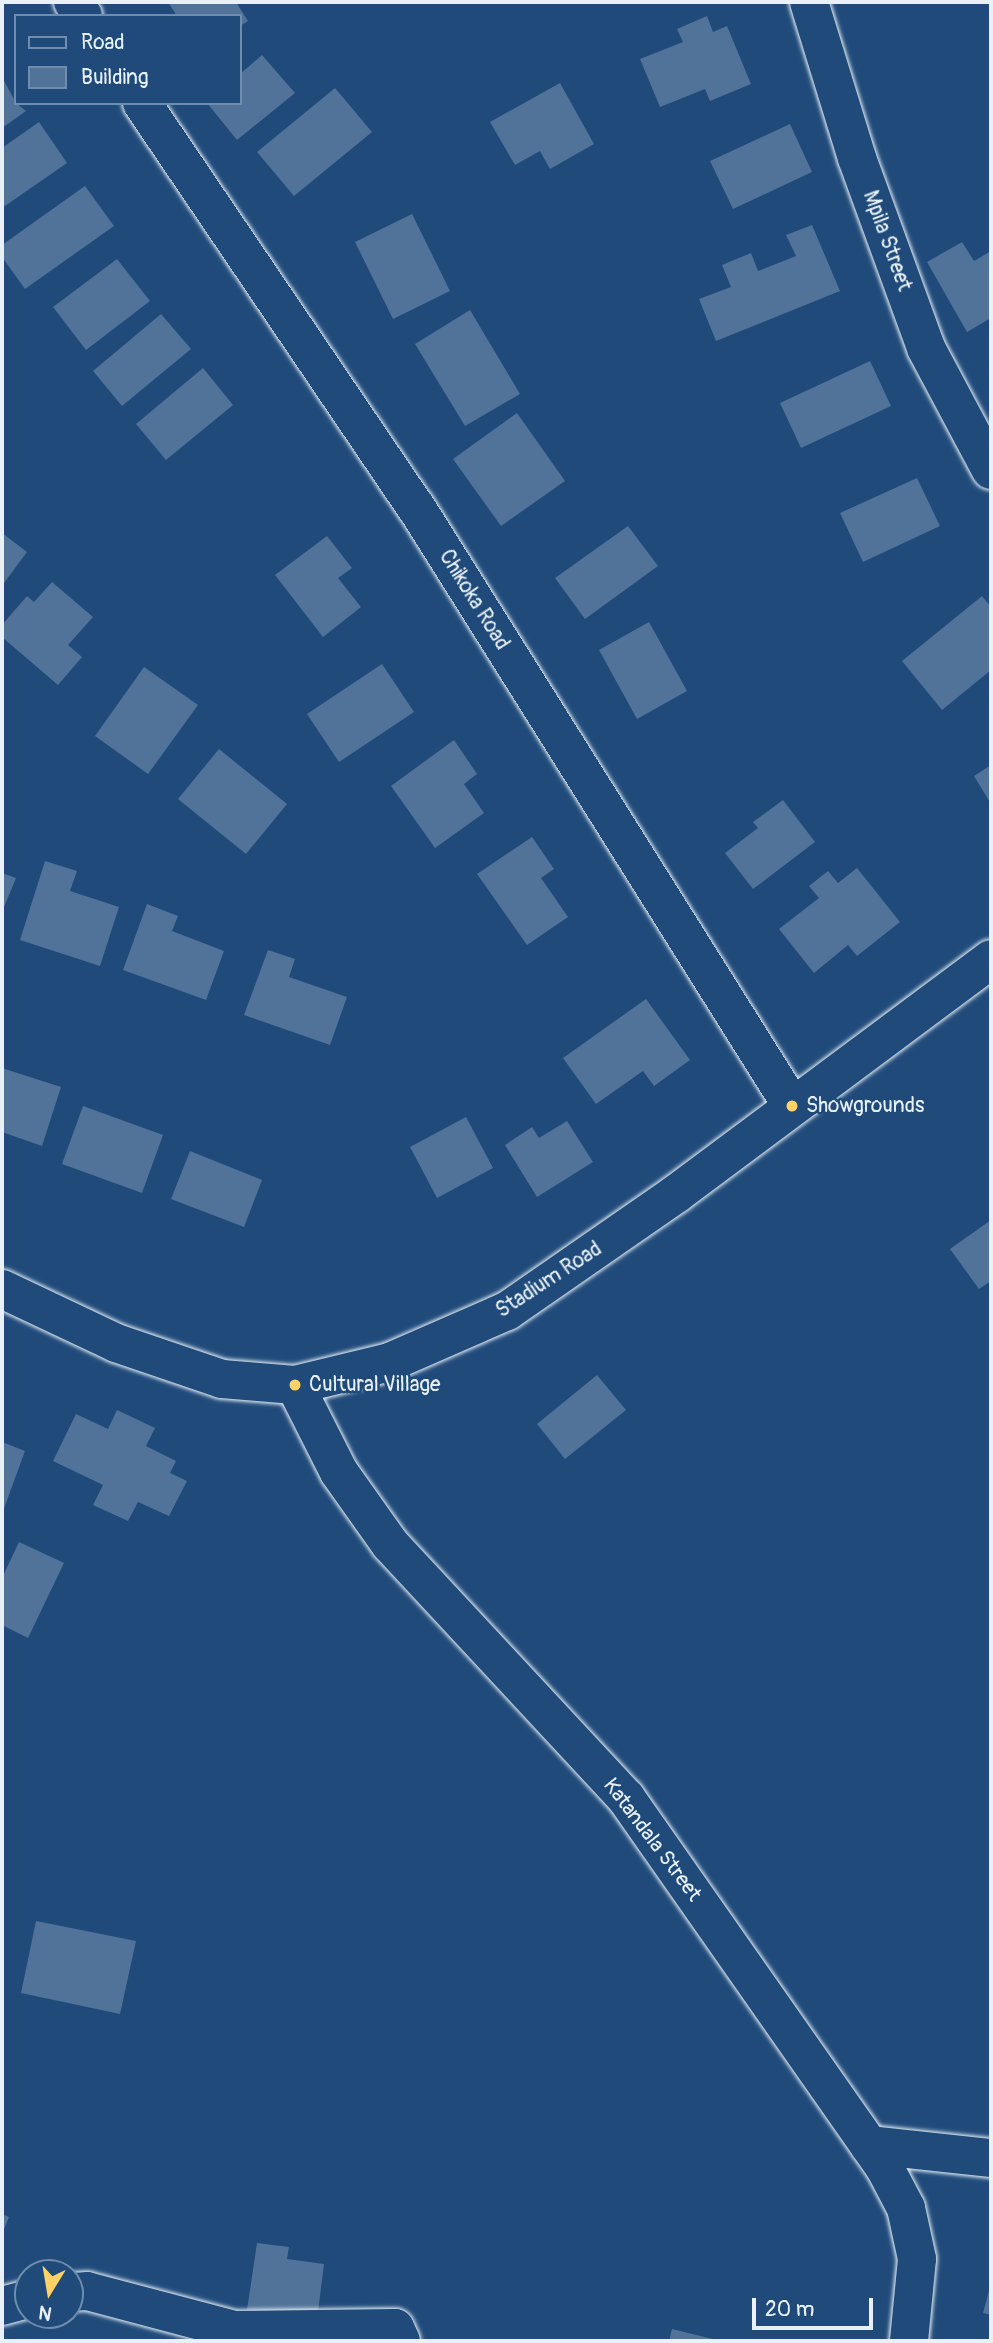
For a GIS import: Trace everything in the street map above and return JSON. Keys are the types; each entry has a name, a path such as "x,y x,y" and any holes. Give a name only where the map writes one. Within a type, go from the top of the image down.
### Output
{"street":[{"name":"Mpila Street","path":"809,2 857,158 926,348 991,470"},
{"name":"Chikoka Road","path":"143,105 416,507 792,1106"},
{"name":"Stadium Road","path":"2,1290 116,1343 222,1379 295,1385 390,1362 507,1311 676,1194 991,959"},
{"name":"Katandala Street","path":"295,1385 339,1472 390,1544 626,1798 869,2145 905,2208 917,2259 909,2341"},
{"path":"869,2145 991,2158"},
{"path":"84,2291 235,2330 395,2328 401,2341"}],"building":[{"path":"168,2 236,2 248,21 242,25 242,14 176,14"},
{"path":"707,16 713,32 727,26 751,84 710,101 705,89 660,107 640,59 683,42 677,29"},
{"path":"262,55 295,93 237,140 209,105 242,105 242,72"},
{"path":"2,77 14,99 14,105 26,111 2,128"},
{"path":"560,83 594,144 550,169 540,151 515,165 490,122"},
{"path":"335,88 372,132 294,196 257,152"},
{"path":"39,122 67,163 2,208 2,148"},
{"path":"790,124 812,172 733,209 710,161"},
{"path":"85,186 114,226 25,289 2,257 2,245"},
{"path":"412,214 450,291 393,319 355,242"},
{"path":"812,225 840,291 716,341 699,299 731,287 722,265 751,253 758,271 796,256 786,235"},
{"path":"962,242 974,261 991,251 991,318 967,332 927,262"},
{"path":"117,259 150,301 86,350 53,307"},
{"path":"470,310 520,394 465,426 415,344"},
{"path":"161,314 191,349 122,406 93,371"},
{"path":"870,361 891,406 801,448 780,403"},
{"path":"203,368 233,405 166,460 136,424"},
{"path":"517,413 565,481 501,526 453,459"},
{"path":"917,478 940,526 863,562 840,513"},
{"path":"628,526 658,566 585,619 555,578"},
{"path":"2,533 27,552 4,583 2,582"},
{"path":"327,536 352,568 338,578 361,607 323,637 275,575"},
{"path":"52,582 93,617 68,645 82,657 58,685 2,637 2,625 27,596 34,602"},
{"path":"982,596 991,607 991,670 942,710 902,661"},
{"path":"649,622 687,691 637,719 599,650"},
{"path":"382,664 414,712 339,762 307,714"},
{"path":"144,667 198,705 148,774 95,736"},
{"path":"454,740 477,774 464,784 484,813 435,848 391,786"},
{"path":"219,749 287,804 246,854 178,799"},
{"path":"991,765 991,804 974,776"},
{"path":"783,800 815,842 753,889 725,853 758,828 753,822"},
{"path":"532,837 554,869 541,878 568,917 527,945 477,874"},
{"path":"45,861 77,871 70,891 119,907 100,966 20,940"},
{"path":"857,868 900,922 857,956 848,945 814,973 779,929 819,898 809,886 828,871 838,883"},
{"path":"2,873 16,878 2,912"},
{"path":"147,904 178,916 172,931 224,951 206,1000 123,970"},
{"path":"268,950 295,959 289,977 347,997 330,1045 244,1015"},
{"path":"646,999 690,1060 654,1086 643,1071 596,1104 563,1058"},
{"path":"2,1068 61,1087 42,1146 2,1132"},
{"path":"83,1106 163,1135 142,1193 62,1164"},
{"path":"466,1117 493,1168 437,1198 410,1147"},
{"path":"567,1121 593,1162 537,1197 505,1145 532,1127 539,1138"},
{"path":"190,1151 262,1180 244,1227 171,1199"},
{"path":"991,1220 991,1281 979,1289 950,1249"},
{"path":"597,1375 626,1410 565,1459 537,1424"},
{"path":"117,1410 155,1428 146,1446 176,1461 170,1473 187,1481 169,1516 138,1502 128,1521 93,1505 103,1485 53,1461 76,1414 108,1429"},
{"path":"2,1442 25,1451 2,1514"},
{"path":"19,1542 64,1563 28,1638 2,1625 2,1578"},
{"path":"36,1921 136,1941 120,2014 21,1993"},
{"path":"2,2214 9,2217 2,2234"},
{"path":"257,2243 289,2247 287,2259 324,2264 317,2320 247,2310"},
{"path":"991,2287 991,2315 983,2313"},
{"path":"672,2329 717,2340 717,2341 669,2341"}],"place":[{"name":"Showgrounds","path":"792,1106"},
{"name":"Cultural Village","path":"295,1385"}]}
